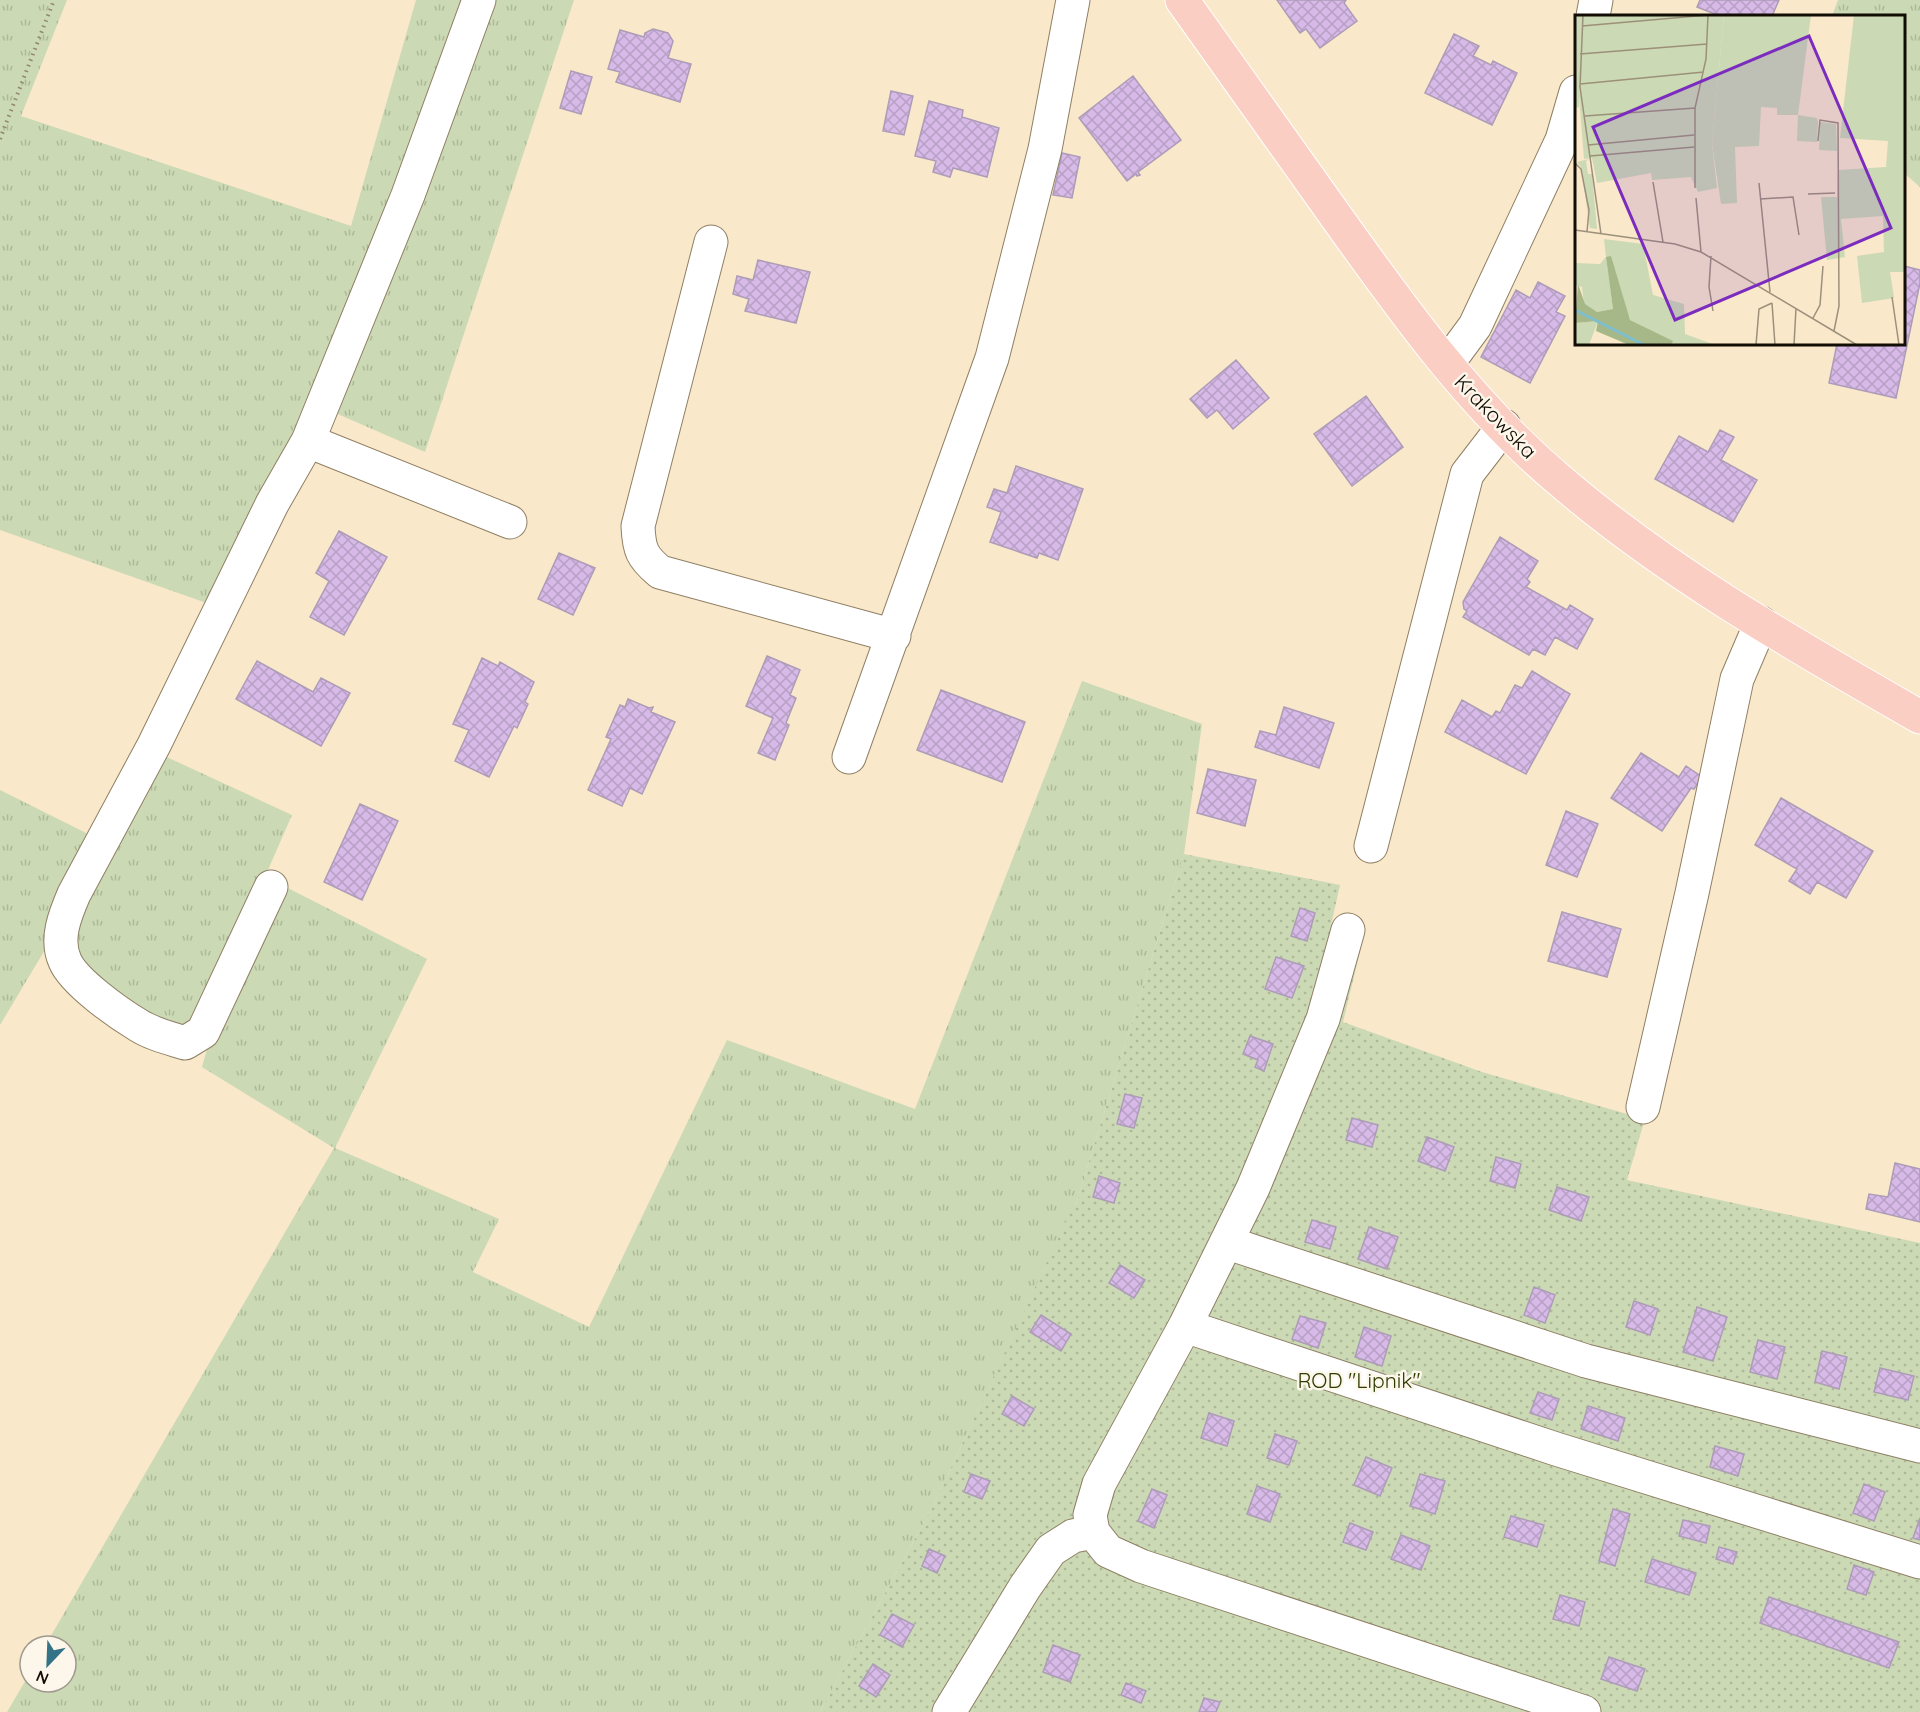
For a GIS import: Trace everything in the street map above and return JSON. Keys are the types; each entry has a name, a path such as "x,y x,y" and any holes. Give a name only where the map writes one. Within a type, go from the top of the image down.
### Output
{"main road":[{"name":"Krakowska","path":"1182,0 1412,321 1447,364 1504,426 1556,477 1679,571 1761,623 1920,717"}],"street":[{"path":"272,887 203,1032 185,1043 161,1036 138,1025 81,981 65,961 61,940 64,917 74,894 154,745 272,504 308,441 408,195 479,0"},
{"path":"849,757 992,358 1045,149 1073,0"},
{"path":"1593,15 1596,0"},
{"path":"1447,364 1475,326 1562,140 1575,95"},
{"path":"711,242 638,526 639,547 649,562 660,572 894,636"},
{"path":"1371,846 1467,474 1504,426"},
{"path":"308,441 510,522"},
{"path":"1643,1107 1692,893 1737,679 1761,623"},
{"path":"1348,930 1323,1019 1253,1188 1185,1326 1099,1484 1090,1515 1093,1532 1108,1551 1141,1566 1584,1712"},
{"path":"1227,1243 1586,1361 1920,1446"},
{"path":"1185,1326 1556,1449 1920,1562"},
{"path":"949,1712 1025,1587 1051,1550 1074,1536 1093,1532"}],"path":[{"path":"0,139 54,0"}],"green space":[{"path":"0,0 67,0 21,116 351,226 416,0 574,0 425,452 310,402 215,606 0,530"},
{"path":"1838,0 1920,0 1920,187 1905,174 1905,15 1832,15"},
{"path":"1082,681 1202,724 1184,854 1076,1204 935,1502 820,1712 7,1712 18,1693 78,1694 78,1634 52,1634 334,1148 202,1067 211,1035 280,884 427,959 335,1148 499,1219 473,1272 589,1327 727,1040 915,1109"},
{"path":"158,753 292,815 204,1016 192,1028 157,1026 78,960 73,935"},
{"path":"0,790 96,838 49,943 0,1025"},
{"name":"ROD \"Lipnik\"","path":"1184,854 1340,885 1331,925 1364,935 1343,1022 1482,1072 1634,1116 1644,1122 1627,1180 1920,1243 1920,1712 820,1712 935,1502 1072,1208 1076,1204"}],"building":[{"path":"1277,0 1346,0 1344,3 1357,21 1320,48 1306,29 1300,33"},
{"path":"1700,0 1779,0 1772,15 1717,15 1697,7"},
{"path":"653,29 668,33 673,41 668,58 691,64 680,102 616,82 620,72 608,69 620,30 644,37 645,33"},
{"path":"1454,34 1479,46 1473,56 1491,65 1493,61 1517,73 1492,125 1425,93"},
{"path":"571,71 592,77 581,114 560,108"},
{"path":"1133,76 1181,140 1138,172 1140,175 1136,174 1127,181 1079,118"},
{"path":"891,91 913,96 904,135 883,131"},
{"path":"929,101 963,110 962,117 999,128 987,177 953,168 950,177 933,172 936,161 915,156"},
{"path":"1062,153 1080,157 1072,198 1053,195"},
{"path":"758,260 810,272 796,323 745,311 749,299 733,294 737,276 753,280"},
{"path":"1905,266 1920,270 1920,283 1896,398 1829,383 1837,345 1905,345"},
{"path":"1538,282 1565,296 1556,312 1565,316 1530,383 1481,357 1516,290 1530,298"},
{"path":"1236,360 1269,398 1233,429 1217,410 1207,418 1190,399"},
{"path":"1366,396 1403,447 1352,486 1314,434"},
{"path":"1720,430 1734,437 1721,460 1757,480 1733,522 1655,479 1679,436 1708,452"},
{"path":"1016,466 1083,489 1058,560 1039,553 1037,558 990,542 1001,512 987,507 994,489 1007,493"},
{"path":"339,531 387,557 344,635 310,617 329,581 316,573"},
{"path":"1500,537 1538,561 1527,579 1530,582 1526,587 1567,610 1570,605 1593,619 1577,649 1555,637 1545,655 1533,649 1529,655 1463,617 1467,611 1464,609 1463,602"},
{"path":"559,553 595,568 573,615 538,599"},
{"path":"767,656 800,670 790,695 796,698 786,723 789,725 775,760 758,753 773,718 746,706"},
{"path":"482,658 498,666 500,662 534,682 525,702 528,704 517,728 514,726 489,777 455,761 469,730 453,724"},
{"path":"257,661 313,692 321,678 350,693 321,746 236,699"},
{"path":"1532,671 1570,694 1526,774 1445,732 1462,700 1492,717 1496,711 1500,713 1515,685 1522,688"},
{"path":"941,690 1025,722 1002,782 917,750"},
{"path":"628,699 649,708 653,707 651,712 675,722 642,794 630,788 622,806 588,790 611,739 606,737 620,705 625,707"},
{"path":"1284,707 1334,723 1319,768 1255,747 1260,731 1276,735"},
{"path":"1641,753 1679,777 1686,766 1702,777 1694,789 1691,788 1662,831 1611,798"},
{"path":"1208,769 1256,780 1245,826 1197,813"},
{"path":"1781,798 1873,851 1846,898 1817,882 1810,894 1789,881 1797,869 1755,845"},
{"path":"360,804 398,821 362,900 324,882"},
{"path":"1566,811 1598,824 1577,877 1546,865"},
{"path":"1300,908 1315,913 1307,941 1291,936"},
{"path":"1562,912 1621,929 1607,977 1548,961"},
{"path":"1276,957 1304,966 1292,998 1265,989"},
{"path":"1250,1036 1273,1044 1264,1071 1255,1067 1258,1060 1243,1054"},
{"path":"1125,1094 1142,1098 1134,1128 1117,1124"},
{"path":"1352,1118 1378,1125 1372,1147 1346,1140"},
{"path":"1427,1137 1454,1147 1445,1171 1418,1161"},
{"path":"1496,1157 1521,1164 1515,1188 1490,1181"},
{"path":"1895,1163 1920,1169 1920,1222 1866,1209 1869,1194 1888,1197"},
{"path":"1099,1176 1120,1183 1114,1203 1093,1197"},
{"path":"1557,1187 1589,1197 1581,1221 1549,1210"},
{"path":"1312,1220 1336,1227 1330,1249 1305,1242"},
{"path":"1369,1227 1398,1237 1387,1269 1358,1259"},
{"path":"1120,1265 1145,1280 1134,1298 1109,1283"},
{"path":"1534,1287 1555,1295 1545,1323 1524,1315"},
{"path":"1634,1301 1658,1309 1650,1335 1626,1327"},
{"path":"1697,1307 1727,1317 1713,1361 1683,1352"},
{"path":"1041,1315 1071,1334 1061,1351 1030,1332"},
{"path":"1300,1316 1326,1323 1318,1348 1292,1339"},
{"path":"1364,1327 1391,1336 1382,1366 1355,1357"},
{"path":"1758,1340 1785,1347 1777,1379 1750,1372"},
{"path":"1822,1351 1847,1357 1839,1389 1815,1382"},
{"path":"1880,1368 1914,1376 1908,1400 1874,1392"},
{"path":"1538,1392 1559,1399 1552,1420 1530,1413"},
{"path":"1012,1396 1034,1409 1024,1426 1002,1414"},
{"path":"1588,1406 1625,1418 1618,1441 1581,1429"},
{"path":"1209,1413 1234,1421 1227,1446 1201,1438"},
{"path":"1275,1434 1297,1441 1289,1465 1267,1458"},
{"path":"1715,1446 1744,1454 1738,1476 1710,1467"},
{"path":"1366,1457 1392,1468 1380,1496 1354,1485"},
{"path":"971,1474 990,1481 982,1499 964,1492"},
{"path":"1420,1474 1445,1481 1435,1514 1410,1506"},
{"path":"1864,1484 1885,1492 1874,1521 1853,1513"},
{"path":"1257,1486 1280,1494 1270,1522 1247,1514"},
{"path":"1152,1489 1167,1495 1154,1528 1138,1521"},
{"path":"1613,1509 1630,1514 1615,1566 1599,1561"},
{"path":"1511,1516 1544,1525 1537,1547 1504,1537"},
{"path":"1920,1518 1920,1540 1913,1538"},
{"path":"1683,1520 1710,1526 1706,1543 1679,1536"},
{"path":"1350,1523 1373,1532 1366,1550 1343,1542"},
{"path":"1401,1535 1430,1546 1421,1570 1391,1559"},
{"path":"1719,1547 1737,1552 1733,1564 1716,1559"},
{"path":"929,1549 945,1556 937,1573 922,1566"},
{"path":"1652,1559 1696,1573 1689,1595 1645,1582"},
{"path":"1854,1565 1874,1572 1866,1595 1847,1589"},
{"path":"1560,1595 1585,1602 1579,1626 1553,1619"},
{"path":"1769,1597 1899,1642 1889,1668 1760,1623"},
{"path":"892,1614 914,1625 902,1647 880,1635"},
{"path":"1053,1645 1080,1655 1070,1682 1043,1672"},
{"path":"1609,1657 1645,1669 1637,1691 1601,1679"},
{"path":"873,1664 890,1675 876,1697 859,1686"},
{"path":"1126,1683 1146,1691 1141,1703 1121,1695"},
{"path":"1204,1698 1220,1702 1216,1712 1199,1712"}]}
